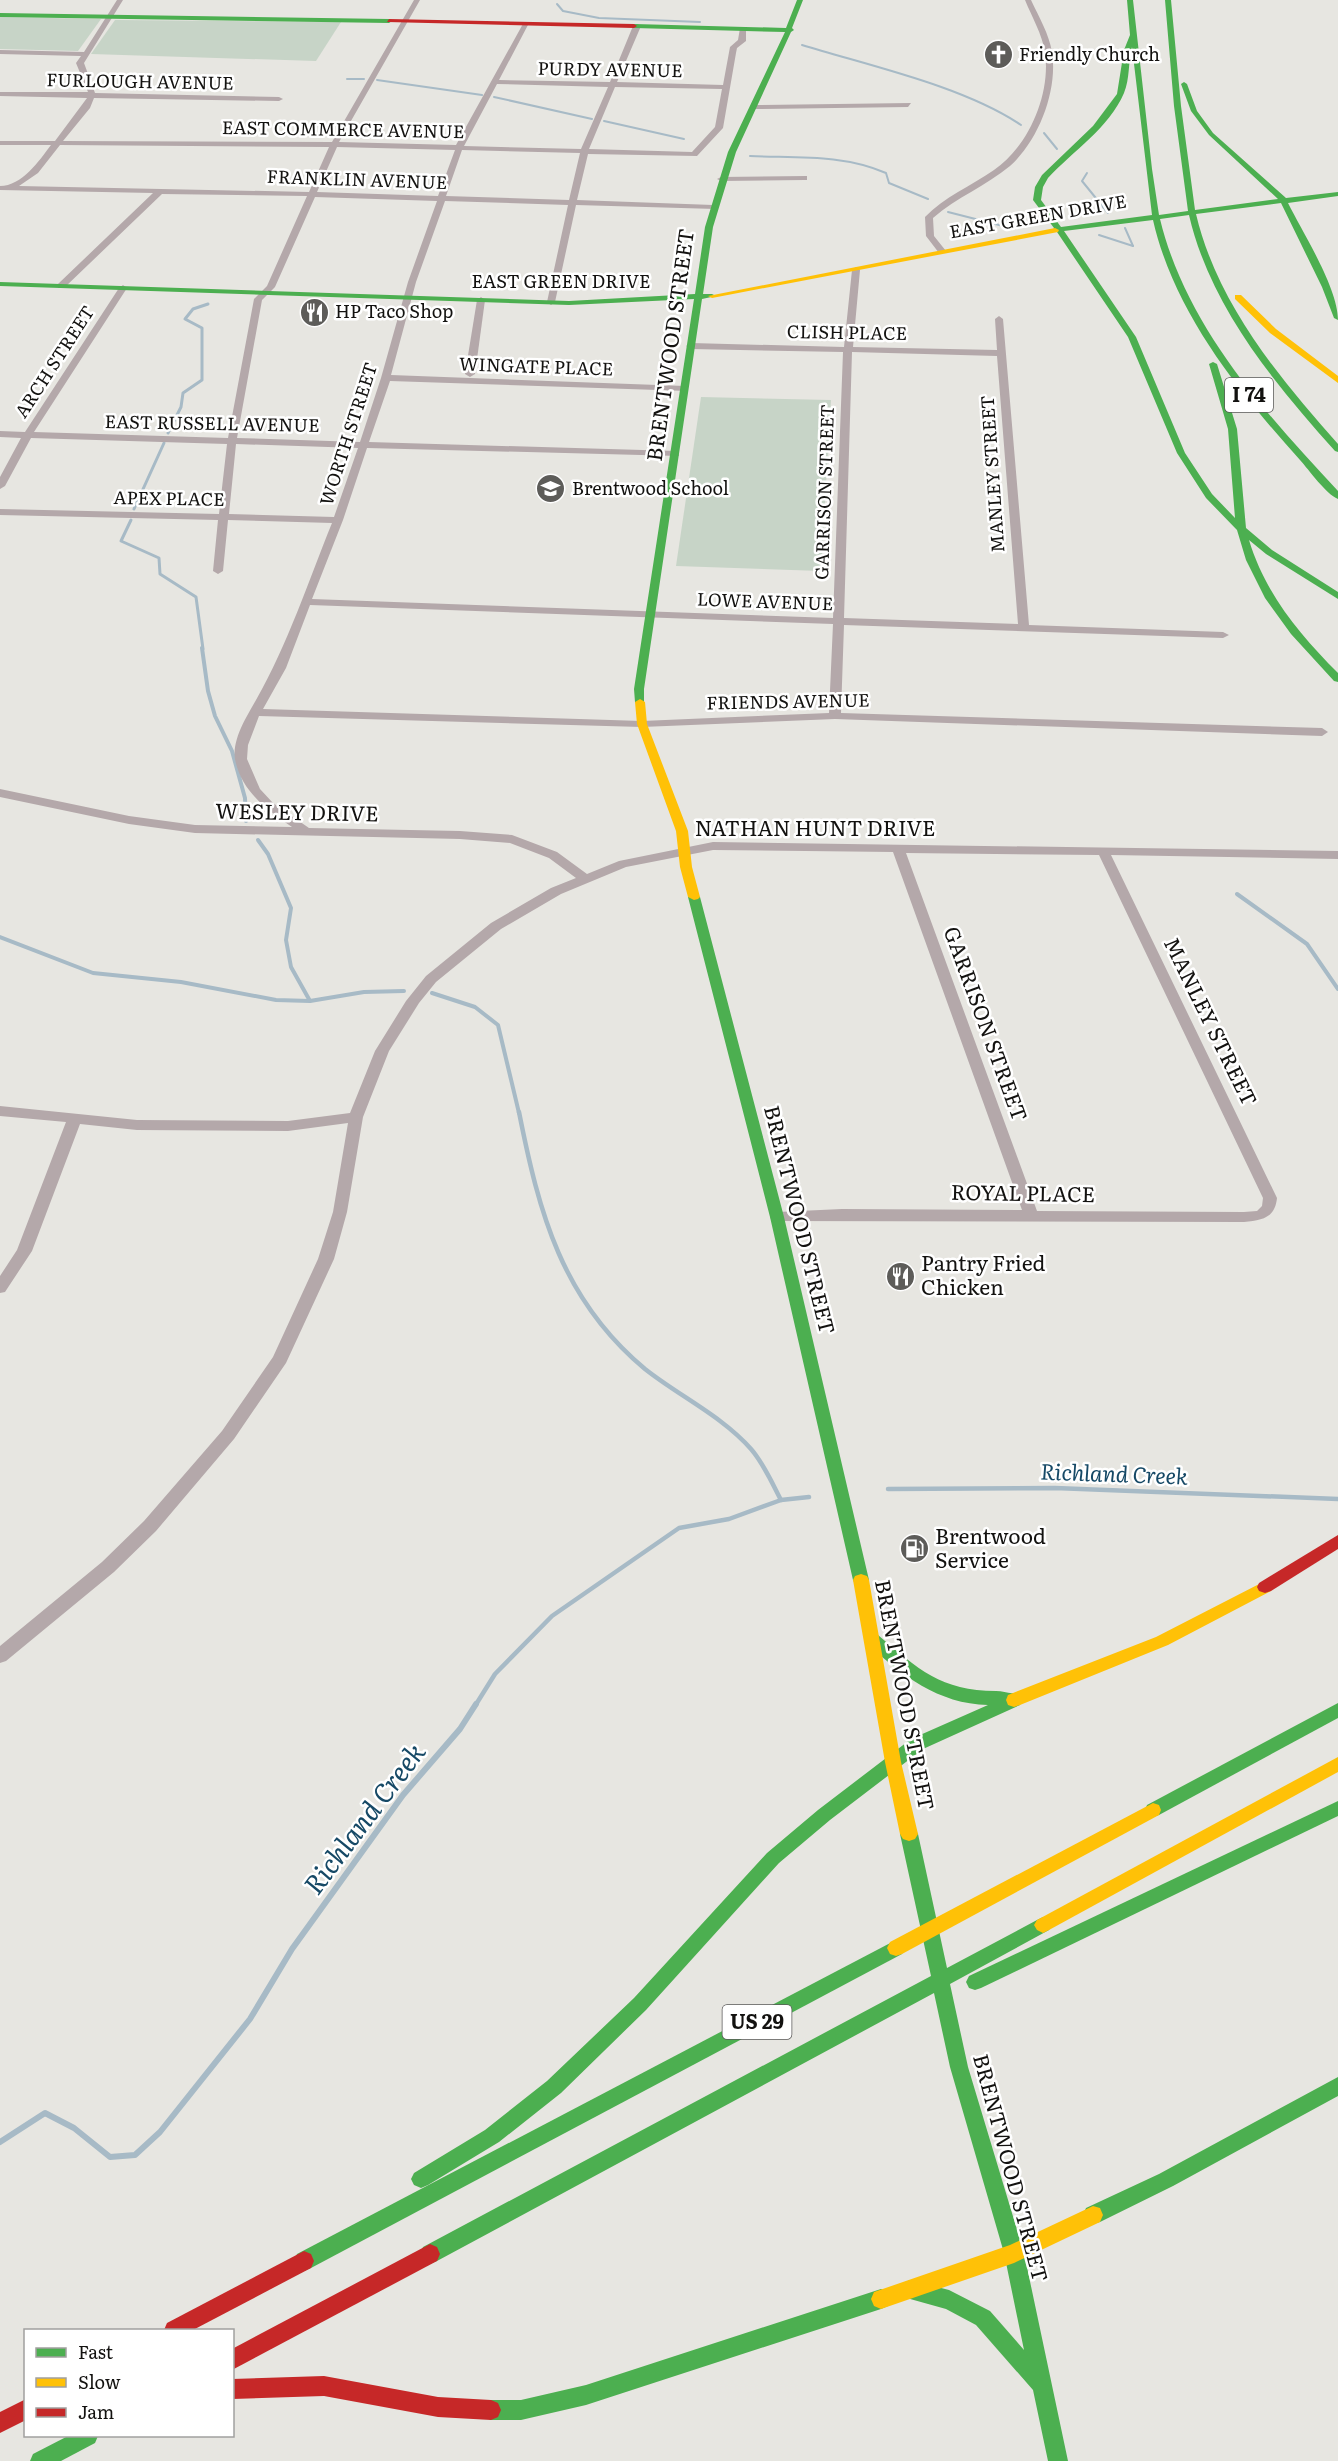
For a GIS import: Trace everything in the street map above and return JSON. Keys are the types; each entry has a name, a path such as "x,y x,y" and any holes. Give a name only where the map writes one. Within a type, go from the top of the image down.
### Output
{"main road":[{"name":"BRENTWOOD STREET","path":"800,0 791,30 755,107 736,139 713,207 639,689 642,724 681,831 686,867 717,979 777,1217 861,1577 894,1762 959,2067 1014,2253 1058,2461"},
{"name":"I 74","path":"1130,0 1153,203 1161,237 1177,281 1207,335 1250,397 1338,496"},
{"name":"I 74","path":"1168,0 1171,53 1188,186 1201,244 1222,291 1256,347 1296,401 1338,448"},
{"path":"0,15 526,23 791,30"},
{"path":"1133,36 1125,46 1125,78 1111,111 1045,178 1036,193 1038,206 1059,229 1126,326 1144,357 1161,410 1181,454 1208,495 1232,520 1271,554 1338,596"},
{"path":"1171,53 1181,62 1186,90 1201,122 1220,144 1283,200 1326,287 1338,318"},
{"name":"EAST GREEN DRIVE","path":"0,284 551,302 698,298 856,270 1059,229 1338,194"},
{"path":"1201,244 1214,257 1230,287 1247,308 1290,345 1338,380"},
{"path":"1177,281 1176,292 1212,362 1227,398 1235,435 1240,518 1255,569 1282,617 1317,660 1338,679"},
{"path":"407,2187 491,2137 535,2106 580,2066 773,1858 894,1762 930,1737 1018,1697 1135,1653 1207,1620 1275,1583 1338,1541"},
{"path":"872,1639 922,1681 942,1693 985,1700 1018,1697"},
{"name":"US 29","path":"178,2329 1338,1710"},
{"name":"US 29","path":"234,2359 895,2006 1338,1764"},
{"path":"895,2006 961,1989 1338,1808"},
{"path":"234,2389 292,2385 324,2386 438,2407 481,2411 521,2410 586,2396 910,2290 1014,2253 1166,2180 1338,2086"},
{"path":"317,2256 379,2205"},
{"path":"910,2290 949,2300 983,2318 1041,2384"},
{"path":"0,2422 24,2410"},
{"path":"40,2461 86,2437"}],"street":[{"path":"0,197 35,171 92,96 91,83 81,71 84,54 120,0"},
{"path":"218,571 222,517 258,299 271,287 334,145 417,0"},
{"path":"942,251 936,247 929,234 927,226 929,217 1008,164 1022,149 1042,101 1049,61 1046,46 1028,0"},
{"name":"WORTH STREET","path":"308,834 269,806 254,790 241,759 242,745 256,712 280,668 338,520 386,378 408,297 459,148 526,23"},
{"path":"551,302 584,152 637,26"},
{"path":"725,87 735,46 742,41 742,28"},
{"path":"0,52 84,54"},
{"name":"PURDY AVENUE","path":"495,82 725,87"},
{"name":"EAST COMMERCE AVENUE","path":"0,143 334,145 685,156 700,151 719,128 725,87"},
{"name":"FURLOUGH AVENUE","path":"0,94 279,99"},
{"path":"755,107 908,105"},
{"path":"721,179 804,178"},
{"name":"FRANKLIN AVENUE","path":"0,188 311,194 713,207"},
{"path":"61,286 160,192"},
{"name":"GARRISON STREET","path":"834,716 848,349 856,270"},
{"name":"ARCH STREET","path":"0,486 27,436 123,288"},
{"path":"470,374 481,300"},
{"name":"MANLEY STREET","path":"999,319 1024,627"},
{"name":"CLISH PLACE","path":"691,346 1002,353"},
{"name":"WINGATE PLACE","path":"386,378 685,389"},
{"name":"EAST RUSSELL AVENUE","path":"0,434 676,454"},
{"name":"APEX PLACE","path":"0,512 338,520"},
{"name":"LOWE AVENUE","path":"306,602 1223,635"},
{"name":"FRIENDS AVENUE","path":"256,712 642,724 834,716 1322,732"},
{"name":"WESLEY DRIVE","path":"0,793 162,826 308,834 460,835 512,839 553,855 585,879"},
{"name":"NATHAN HUNT DRIVE","path":"0,1656 108,1567 150,1526 228,1435 280,1359 326,1259 340,1212 356,1117 390,1035 413,1000 431,979 496,926 556,891 623,864 713,846 1338,855"},
{"name":"GARRISON STREET","path":"898,849 1031,1215"},
{"name":"MANLEY STREET","path":"1103,851 1270,1198 1269,1208 1266,1211"},
{"path":"0,1111 74,1121 245,1127 299,1125 356,1117"},
{"path":"0,1288 24,1251 74,1121"},
{"name":"ROYAL PLACE","path":"777,1217 842,1214 1244,1217 1261,1215 1266,1211"}],"green space":[{"path":"0,17 101,19 78,51 0,49"},
{"path":"115,20 341,22 316,61 91,54"},
{"path":"701,397 831,400 821,571 676,566"}],"waterway":[{"path":"557,4 563,11 599,18 700,22"},
{"path":"802,45 944,88 998,111 1021,125"},
{"path":"347,79 364,79"},
{"path":"377,80 482,95"},
{"path":"494,97 592,119"},
{"path":"604,121 684,139"},
{"path":"1044,133 1057,149"},
{"path":"750,156 819,158 870,167 886,173 889,183 928,199"},
{"path":"1087,173 1082,181 1108,213"},
{"path":"948,212 1003,226 1021,227"},
{"path":"1099,235 1133,246 1125,228"},
{"path":"168,433 181,407 183,393 202,380 202,328 185,319 193,309 208,304"},
{"path":"134,509 164,443"},
{"path":"131,520 121,541 159,558 160,574 196,597 203,649"},
{"path":"202,648 208,691 215,716 232,751 245,798 246,821"},
{"path":"258,840 268,854 291,908 286,940 291,967 310,1001"},
{"path":"1237,894 1307,944 1338,989"},
{"path":"0,937 93,973 181,982 276,1000 310,1001"},
{"path":"310,1001 364,992 404,991"},
{"path":"432,993 475,1007 498,1025 519,1113"},
{"path":"519,1112 535,1185 558,1253 593,1314 645,1369 714,1416 740,1437 760,1461 781,1500"},
{"name":"Richland Creek","path":"888,1489 1055,1488 1338,1499"},
{"name":"Richland Creek","path":"781,1500 809,1497"},
{"name":"Richland Creek","path":"475,1706 495,1674 552,1616 679,1528 729,1519 781,1500"},
{"name":"Richland Creek","path":"0,2142 45,2113 74,2128 110,2157 135,2155 160,2132 250,2019 292,1949 403,1795 460,1729 476,1704"}],"traffic: fast":[{"path":"640,702 639,689 709,227 732,152 780,52 800,0"},
{"path":"1130,0 1152,197 1162,239 1176,276 1193,312 1235,377 1259,408 1338,496"},
{"path":"1168,0 1188,187 1194,220 1208,262 1222,292 1256,348 1295,400 1338,449"},
{"path":"0,15 389,21"},
{"path":"634,26 791,30"},
{"path":"1133,36 1127,50 1122,87 1113,106 1096,128 1045,177 1039,187 1037,200 1080,258 1132,337 1181,453 1209,496 1238,526 1269,552 1338,596"},
{"path":"1184,84 1194,111 1211,134 1283,200 1326,287 1338,318"},
{"path":"1055,230 1338,194"},
{"path":"0,284 569,303 712,296"},
{"path":"1213,364 1226,401 1234,439 1239,515 1250,560 1282,616 1338,679"},
{"path":"694,897 777,1217 861,1580"},
{"path":"872,1639 903,1666 931,1685 963,1696 1004,1698"},
{"path":"421,2179 492,2136 554,2087 640,2004 773,1858 824,1815 917,1744 1014,1700"},
{"path":"1153,1810 1338,1710"},
{"path":"975,1982 1338,1808"},
{"path":"909,1834 959,2067 1014,2253 1058,2461"},
{"path":"430,2254 1043,1925"},
{"path":"304,2261 896,1948"},
{"path":"1093,2215 1166,2180 1338,2086"},
{"path":"910,2290 949,2300 983,2318 1041,2384"},
{"path":"491,2410 521,2410 586,2395 881,2299"},
{"path":"40,2461 86,2437"}],"traffic: slow":[{"path":"712,296 1055,230"},
{"path":"1238,297 1273,331 1338,380"},
{"path":"640,702 642,724 682,831 686,867 694,897"},
{"path":"861,1580 893,1762 909,1834"},
{"path":"1014,1700 1162,1641 1265,1587"},
{"path":"1043,1925 1338,1764"},
{"path":"896,1948 1153,1810"},
{"path":"881,2299 1014,2253 1093,2215"}],"traffic: jam":[{"path":"389,21 634,26"},
{"path":"1265,1587 1338,1541"},
{"path":"234,2359 430,2254"},
{"path":"176,2329 304,2261"},
{"path":"234,2389 324,2386 438,2407 491,2410"},
{"path":"0,2423 24,2410"}],"place":[{"name":"Friendly Church","path":"998,55"},
{"name":"HP Taco Shop","path":"314,312"},
{"name":"Brentwood School","path":"551,489"},
{"name":"Pantry Fried Chicken","path":"900,1276"},
{"name":"Brentwood Service","path":"914,1549"}]}
